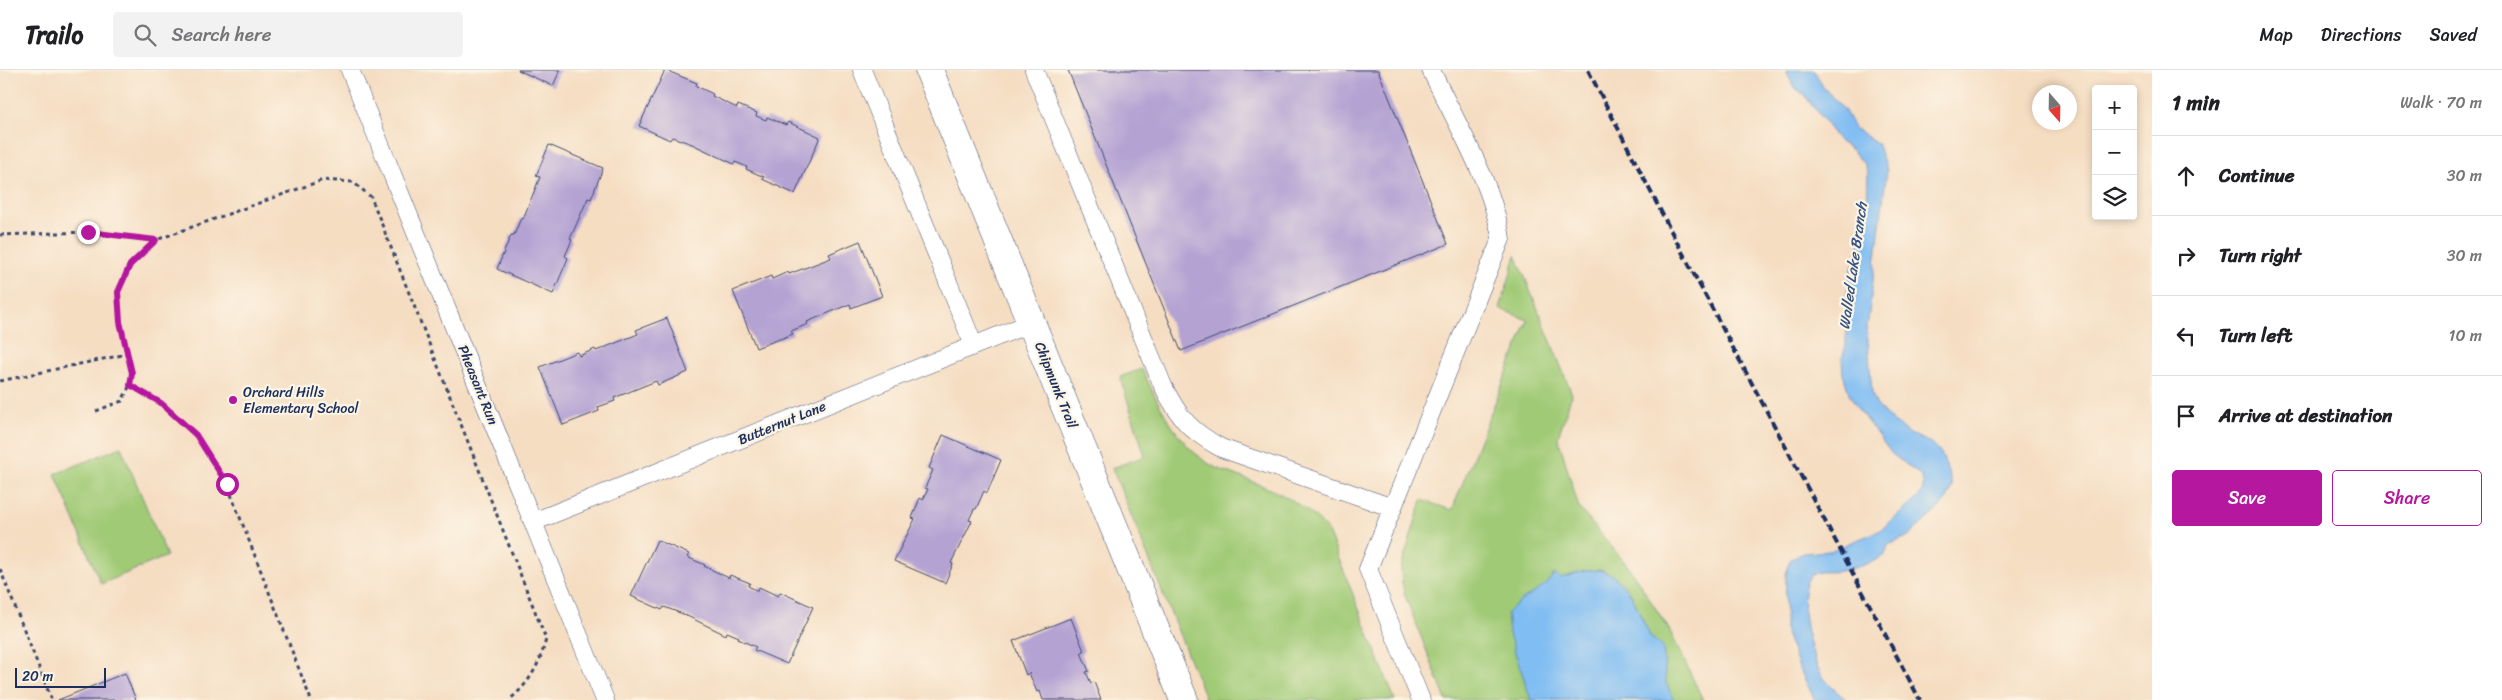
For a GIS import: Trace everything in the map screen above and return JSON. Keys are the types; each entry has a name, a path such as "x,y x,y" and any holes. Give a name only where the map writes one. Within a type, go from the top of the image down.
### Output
{"street":[{"name":"Chipmunk Trail","path":"929,70 1184,700"}],"lane":[{"name":"Pheasant Run","path":"350,70 605,700"},
{"path":"862,70 974,346"},
{"path":"1034,70 1163,386 1177,413 1197,435 1222,448 1393,508"},
{"path":"1421,700 1368,569 1501,239 1498,218 1488,191 1430,70"},
{"name":"Butternut Lane","path":"533,522 1031,323"}],"path":[{"path":"96,411 122,401 130,385 132,373 120,322 118,292 130,265 156,240 323,180 353,182 371,197 546,639 541,659 523,688 509,700"},
{"path":"0,235 88,232 156,240"},
{"path":"0,381 127,354"},
{"path":"130,385 161,403 196,435 227,484 311,700"},
{"path":"0,569 51,698 50,700"}],"green space":[{"path":"1516,255 1572,394 1558,437 1579,508 1628,566 1669,629 1703,700 1446,700 1405,596 1401,568 1422,500 1452,510 1528,320 1500,309"},
{"path":"1142,369 1169,421 1197,455 1216,468 1277,492 1308,511 1327,529 1395,700 1206,700 1112,468 1145,456 1120,377"},
{"path":"121,447 167,556 101,584 55,474"}],"water":[{"name":"Walled Lake Branch","path":"1786,70 1814,70 1823,87 1845,111 1854,128 1877,143 1887,170 1867,328 1872,394 1876,404 1884,414 1908,433 1931,443 1941,453 1952,487 1947,499 1933,514 1907,537 1888,545 1885,555 1851,569 1813,574 1807,581 1804,592 1805,622 1816,664 1822,676 1847,700 1815,700 1800,670 1785,631 1786,575 1789,562 1793,557 1804,553 1830,551 1881,530 1918,498 1923,489 1923,483 1920,475 1892,454 1858,409 1850,396 1843,374 1842,358 1846,346 1847,293 1852,269 1867,222 1868,173 1865,165 1852,150 1840,142 1805,96 1793,86"},
{"path":"1600,570 1613,575 1631,594 1651,638 1663,646 1666,683 1674,700 1531,700 1509,634 1507,613 1538,590 1554,574 1561,578 1585,571"}],"building":[{"path":"518,70 560,70 553,86"},
{"path":"665,70 697,83 696,86 713,94 712,96 737,108 738,105 757,113 756,116 766,120 767,117 786,125 788,122 820,137 795,194 762,179 764,177 746,169 747,167 735,162 734,164 692,144 672,137 670,140 639,126"},
{"path":"1068,70 1378,70 1448,244 1181,351"},
{"path":"549,145 603,168 591,199 588,198 570,239 572,240 565,256 568,258 553,294 497,269 511,235 514,235 521,218 523,219 540,177 536,176"},
{"path":"860,241 882,296 851,308 850,304 807,322 808,324 791,331 793,334 756,348 733,291 771,276 772,279 788,272 789,274 831,258 829,254"},
{"path":"667,318 688,372 658,385 656,381 614,398 615,401 598,407 599,411 563,425 540,367 577,352 579,356 595,349 596,351 638,334 636,330"},
{"path":"943,435 1001,460 987,493 984,491 976,509 974,509 969,520 972,521 951,563 953,564 945,583 894,561 915,519 912,518 920,498 923,500 928,489 925,488 933,470 929,468"},
{"path":"657,540 689,554 687,557 729,578 730,575 750,583 748,586 758,591 759,587 778,596 780,592 813,607 787,664 754,650 756,647 738,639 739,637 727,632 726,635 683,614 664,607 662,610 631,596"},
{"path":"1071,618 1084,651 1081,653 1089,671 1086,672 1091,683 1094,682 1101,700 1043,700 1040,691 1037,692 1029,673 1026,675 1013,641"},
{"path":"125,673 136,700 58,700"}],"railway":[{"path":"1588,70 1671,231 1920,700"}],"place":[{"name":"Orchard Hills Elementary School","path":"233,400"}],"route":[{"path":"88,232 156,240 130,265 118,292 120,322 132,373 130,385 161,403 196,435 227,484"}]}
